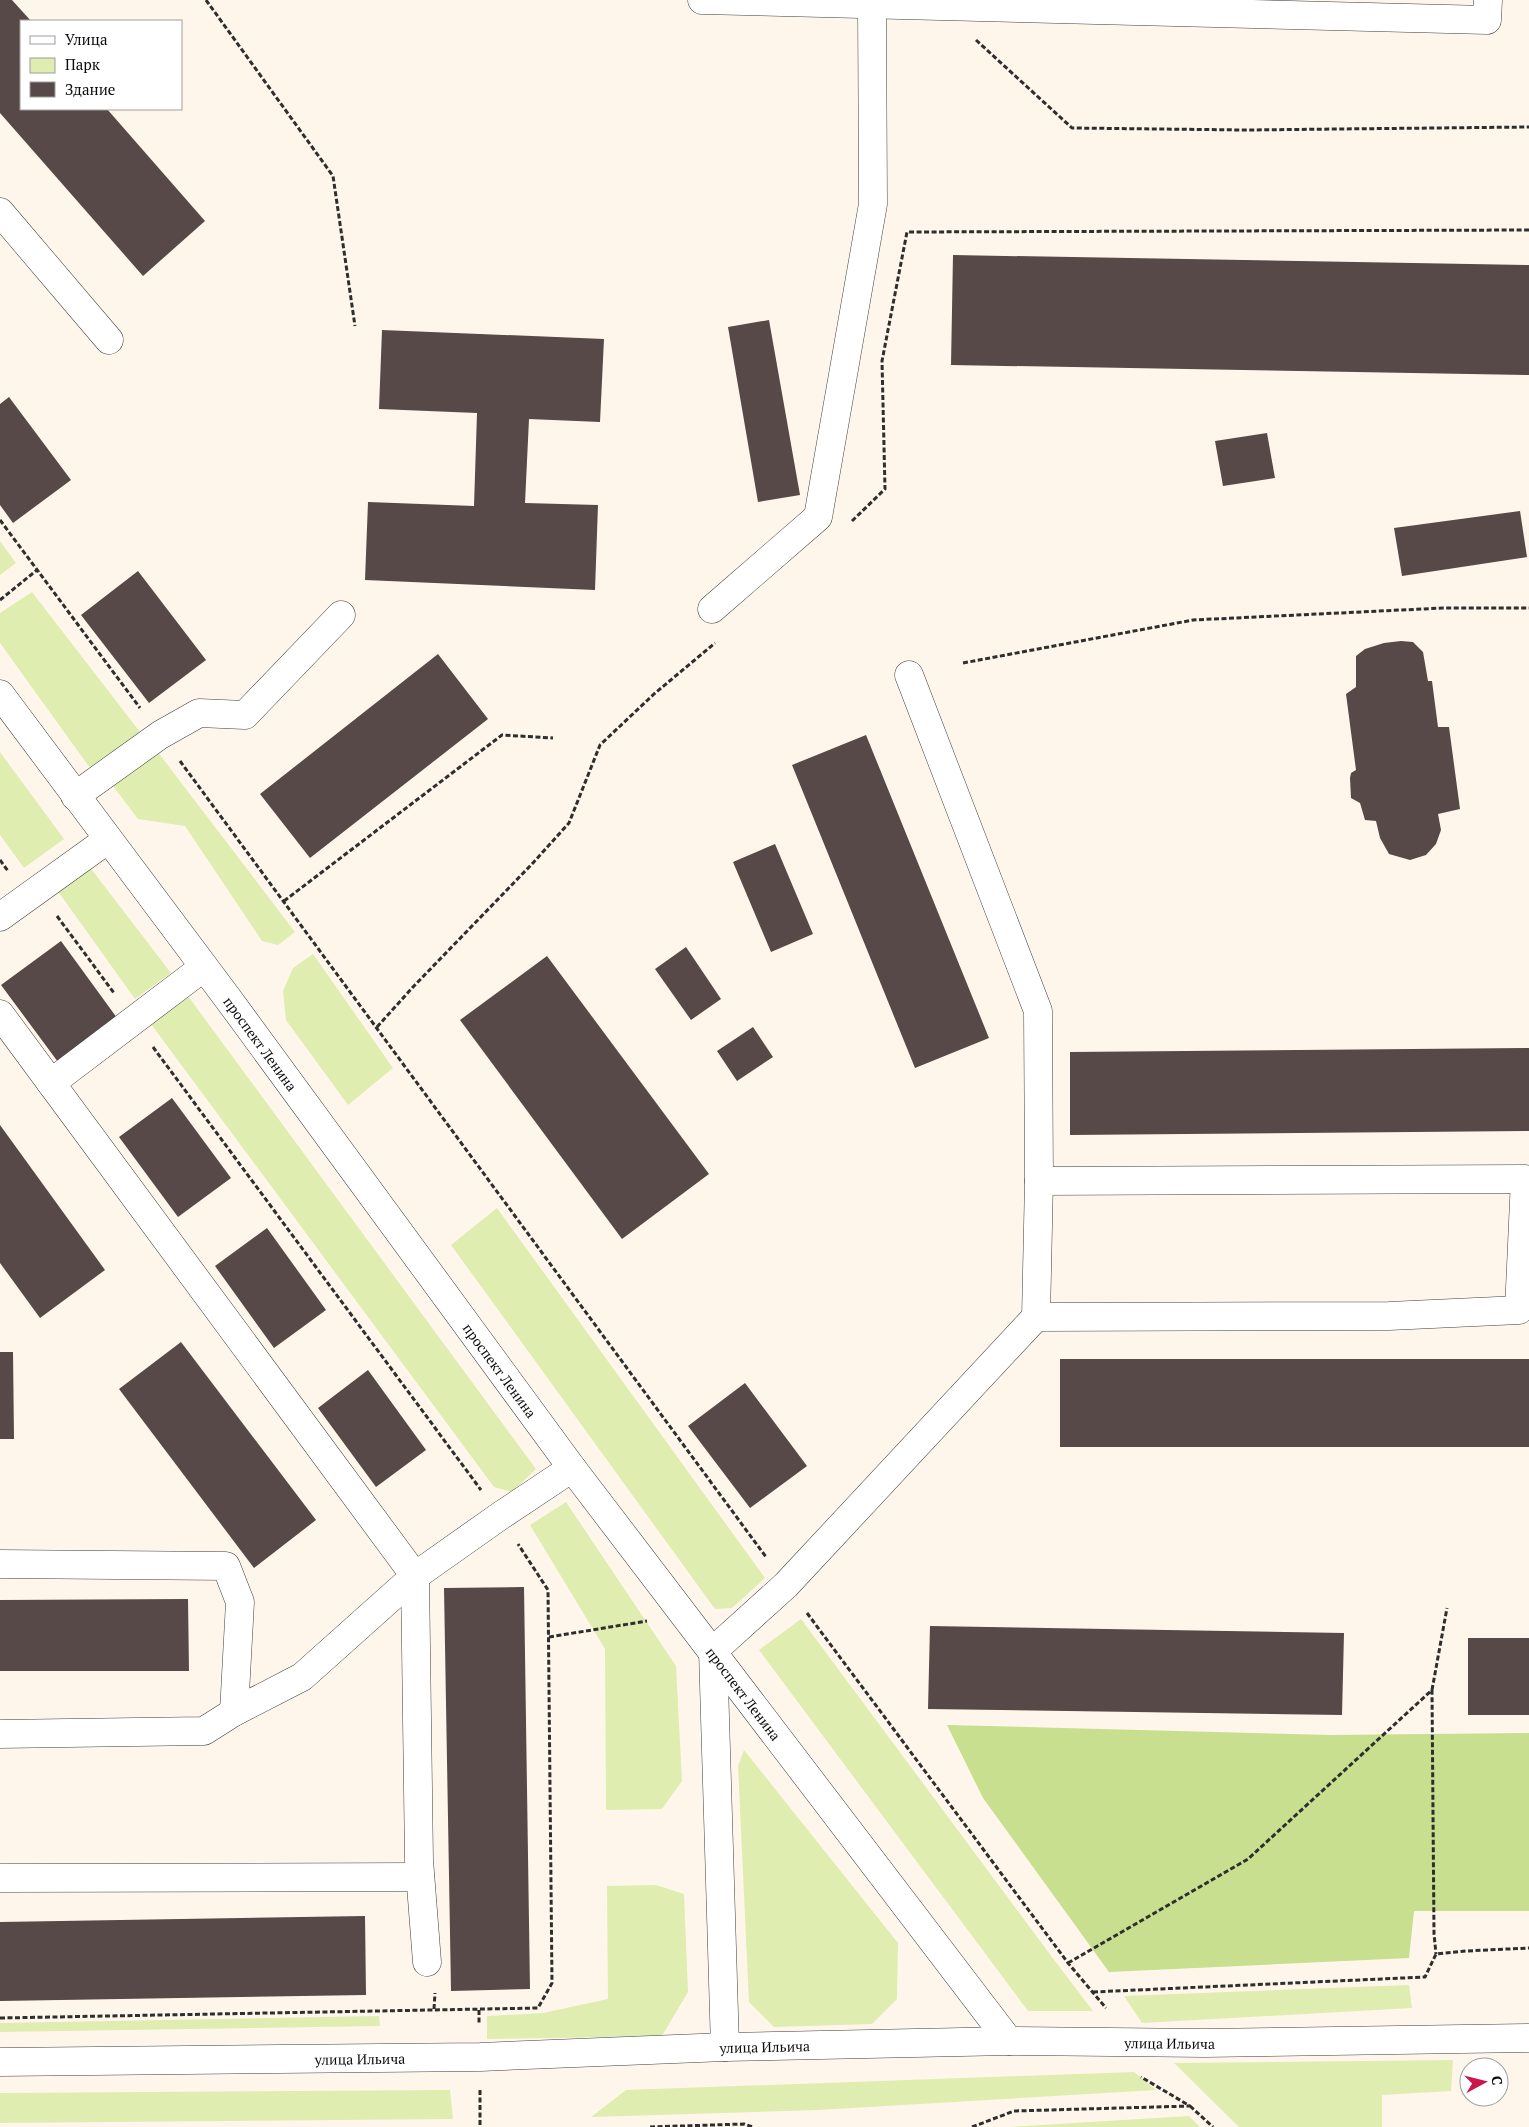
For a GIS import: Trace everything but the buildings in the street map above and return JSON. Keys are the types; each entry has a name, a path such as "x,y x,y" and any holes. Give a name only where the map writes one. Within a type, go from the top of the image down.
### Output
{"street":[{"path":"702,0 1487,20 1488,0"},
{"path":"712,609 818,516 873,204 872,4"},
{"path":"0,212 109,340"},
{"path":"76,796 160,735 199,713 245,715 341,615"},
{"path":"725,2047 713,1651 786,1585 1036,1317 1040,1181 1038,1011 909,675"},
{"name":"проспект Ленина","path":"0,694 107,840 204,967 572,1468 1009,2041"},
{"path":"0,917 107,840"},
{"path":"51,1083 204,967"},
{"path":"0,1014 416,1576 420,1877 427,1962"},
{"path":"1036,1317 1389,1316 1519,1310 1525,1179 1040,1181"},
{"path":"0,1734 204,1730 234,1712 302,1677 416,1576 500,1516 572,1468"},
{"path":"0,1564 226,1566 240,1602 234,1712"},
{"path":"0,1878 420,1877"},
{"name":"улица Ильича","path":"0,2062 480,2056 725,2047 1009,2041 1123,2043 1529,2038"}],"path":[{"path":"206,0 333,176 355,326"},
{"path":"939,6 1072,128 1245,130 1529,127"},
{"path":"851,522 885,489 882,361 907,232 1529,230"},
{"path":"0,520 377,1027 786,1585 1068,1963 1124,2026 1124,2067 1190,2106 1213,2127"},
{"path":"0,600 37,570"},
{"path":"963,663 1193,620 1443,608 1529,608"},
{"path":"377,1027 569,823 600,745 654,694 722,637"},
{"path":"284,901 502,735 553,738"},
{"path":"1092,1992 1425,1977 1436,1954 1434,1934 1432,1690 1447,1608"},
{"path":"549,1637 684,1614"},
{"path":"1068,1963 1248,1859 1432,1690"},
{"path":"1436,1954 1529,1948"},
{"path":"972,2127 1014,2111 1190,2106"},
{"path":"650,2127 744,2124 753,2127"}],"green space":[{"path":"0,541 16,563 0,575"},
{"path":"32,592 140,732 90,768 0,643 0,613"},
{"path":"157,751 295,932 278,945 262,941 185,826 138,819 110,782"},
{"path":"0,752 64,839 24,868 0,835"},
{"path":"89,866 171,973 135,999 57,890"},
{"path":"313,954 393,1068 348,1105 286,1020 283,991 293,968"},
{"path":"185,992 536,1469 512,1492 494,1487 148,1020"},
{"path":"497,1208 765,1578 732,1608 715,1609 451,1245"},
{"path":"566,1502 676,1666 682,1781 662,1809 606,1810 605,1649 530,1525"},
{"path":"801,1619 1093,2011 1028,2011 759,1650"},
{"path":"947,1725 1332,1735 1529,1733 1529,1911 1414,1911 1409,1958 1109,1972 983,1798"},
{"path":"744,1750 898,1943 897,1999 872,2024 774,2027 749,2002 738,1766"},
{"path":"656,1885 684,1894 688,1992 662,2036 487,2039 487,2016 543,2013 608,1999 607,1886"},
{"path":"1409,1985 1412,2008 1142,2023 1124,1996"},
{"path":"379,2016 380,2026 0,2032 0,2023"},
{"path":"1453,2060 1451,2091 1382,2095 1382,2127 1239,2127 1174,2063"},
{"path":"1134,2072 1156,2090 818,2110 591,2117 626,2090"},
{"path":"450,2090 453,2119 0,2123 0,2093"},
{"path":"1189,2116 1200,2127 1008,2127"}]}
